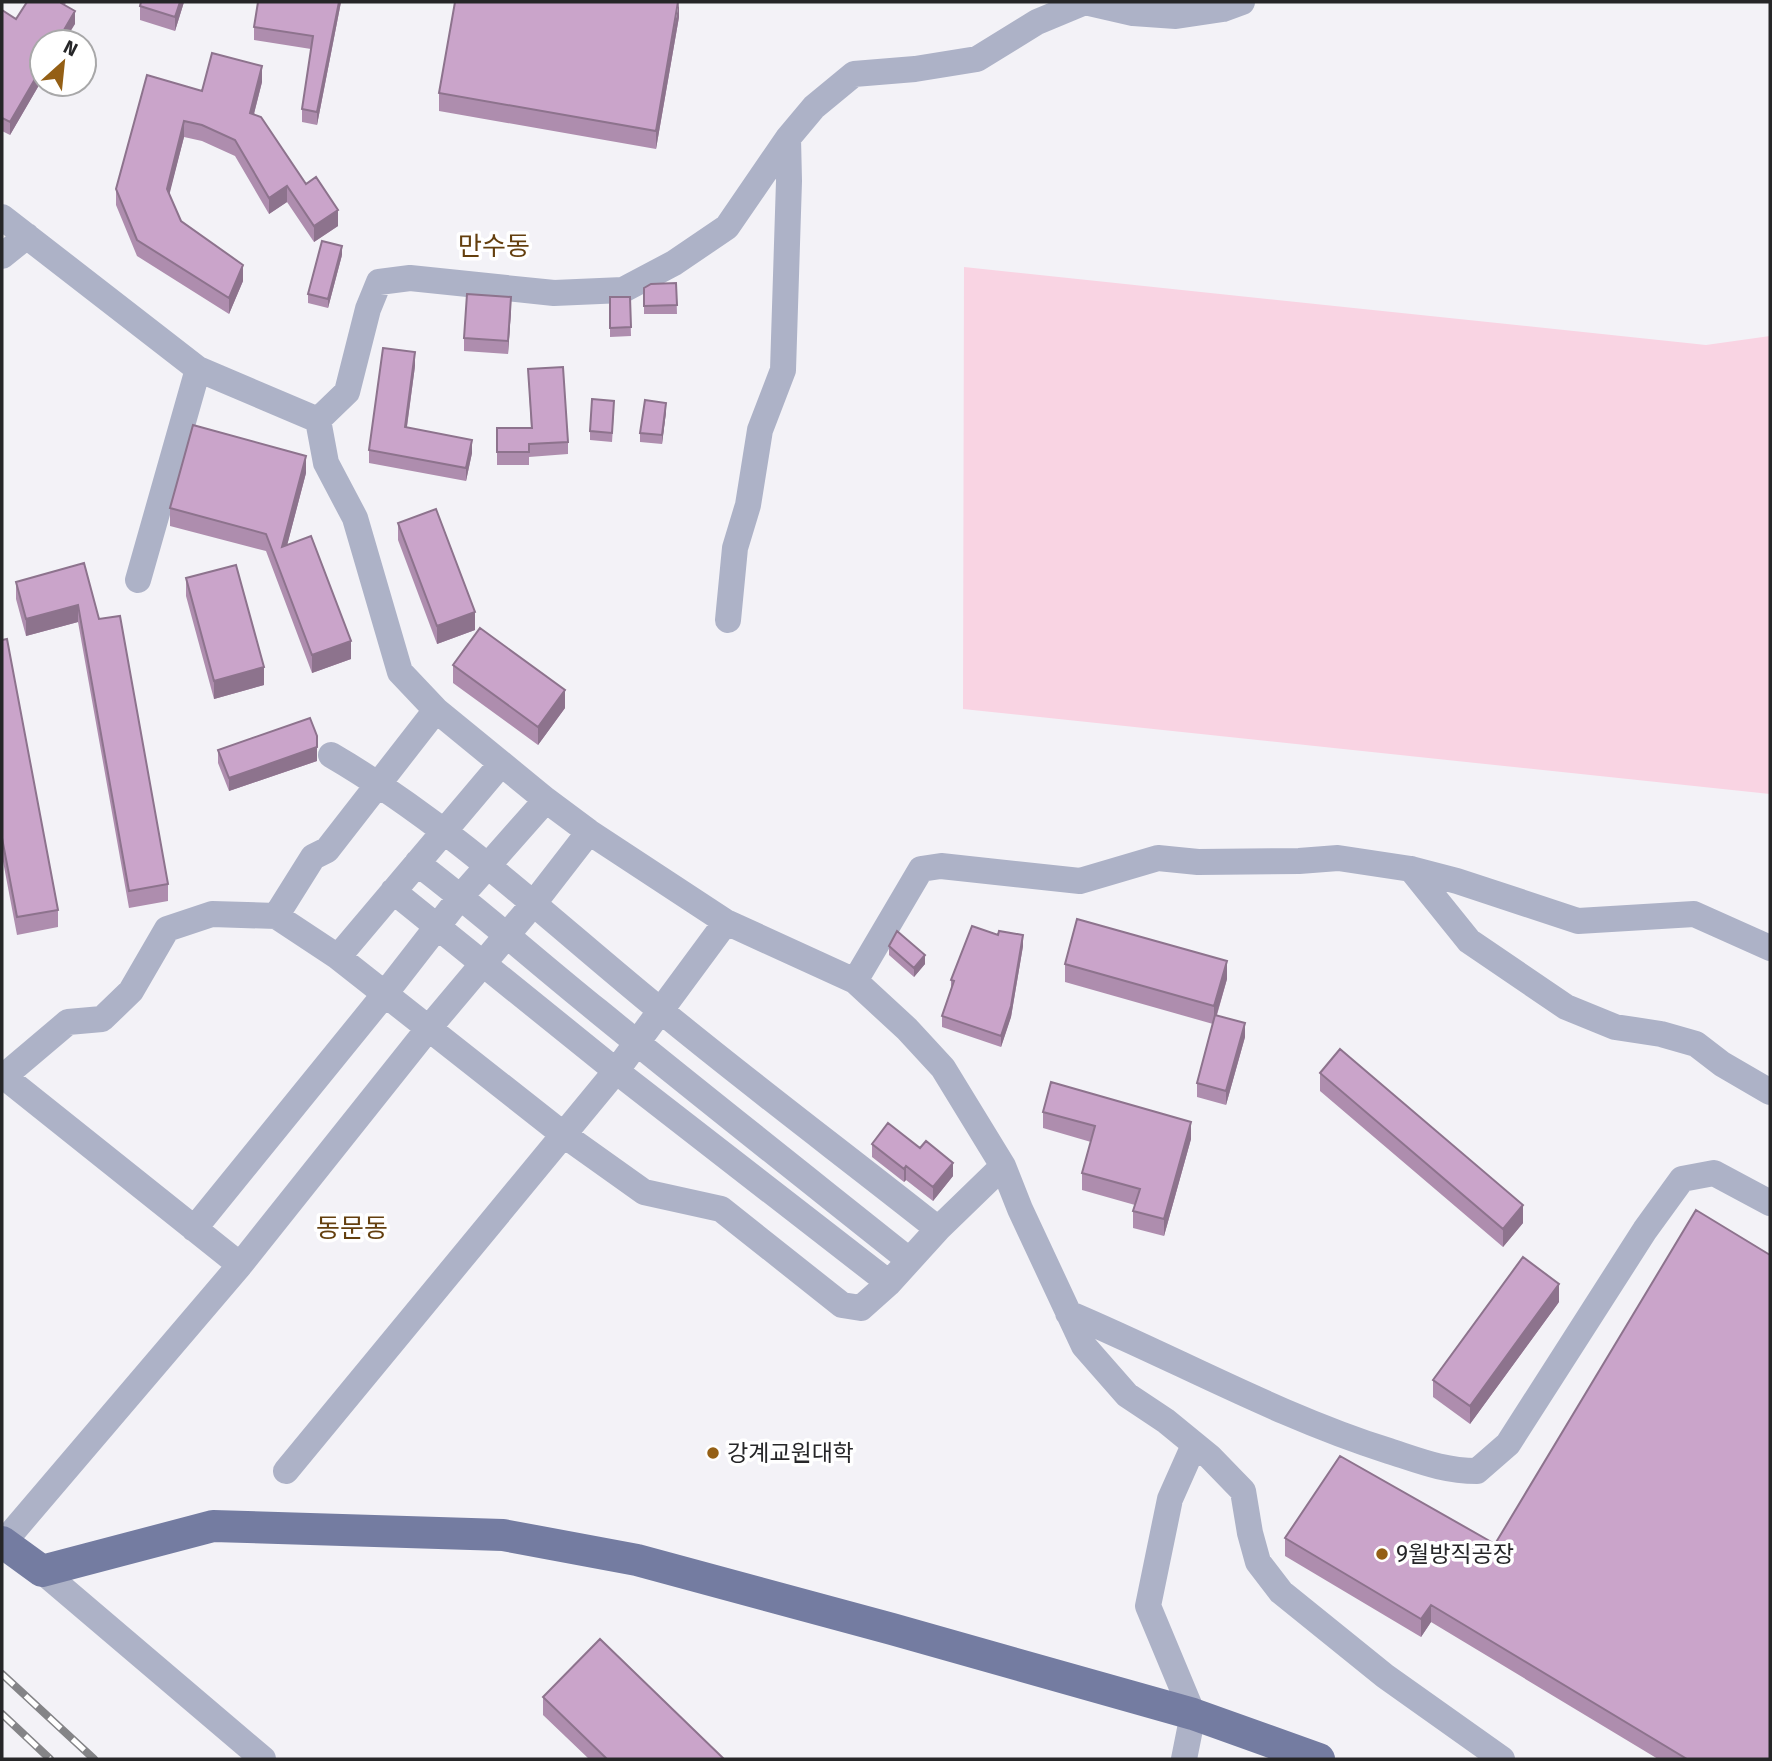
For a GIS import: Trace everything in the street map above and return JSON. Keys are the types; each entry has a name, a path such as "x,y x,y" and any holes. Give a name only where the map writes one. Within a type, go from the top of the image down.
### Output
{"main road":[{"path":"2,1543 42,1570 213,1526 503,1535 636,1560 892,1629 1193,1714 1319,1759"}],"street":[{"path":"318,420 347,392 368,309 379,282 410,278 554,293 623,290 674,263 727,227 788,138 814,107 854,74 915,69 977,59 1037,22 1085,2 1133,13 1176,16 1223,9 1242,2"},
{"path":"728,620 735,548 748,505 760,430 783,370 788,138"},
{"path":"2,217 198,369 318,420"},
{"path":"2,256 27,236"},
{"path":"138,580 198,369"},
{"path":"318,420 326,463 355,518 400,672 436,710 545,800 589,832 726,922 855,981 907,1029 943,1068 1003,1166 1020,1209 1084,1346 1127,1395 1194,1445 1243,1491 1258,1562 1281,1592 1385,1676 1502,1759"},
{"path":"276,916 313,857 327,850 436,710"},
{"path":"331,755 379,783 444,830 660,1010 938,1229"},
{"path":"338,957 501,764"},
{"path":"194,1229 461,896 545,800"},
{"path":"2,1543 240,1265 589,832"},
{"path":"855,981 921,869 941,866 1080,881 1158,858 1211,862 1338,858 1411,869 1457,881 1578,921 1694,914 1770,948"},
{"path":"417,863 909,1260"},
{"path":"1411,869 1469,941 1566,1007 1615,1027 1661,1034 1696,1044 1722,1064 1770,1092"},
{"path":"393,891 615,1071 889,1283"},
{"path":"240,1265 2,1076 68,1022 102,1019 131,991 167,929 212,914 276,916 338,957 564,1135 644,1192 721,1209 842,1305 861,1308 889,1283 938,1229 1003,1166"},
{"path":"286,1471 564,1135 637,1043 726,922"},
{"path":"1068,1313 1348,1438 1452,1471 1477,1471 1508,1444 1645,1230 1682,1179 1714,1173 1770,1203"},
{"path":"1184,1759 1193,1714 1149,1606 1170,1499 1194,1445"},
{"path":"42,1570 263,1759"}],"shaded area":[{"path":"964,267 1706,345 1770,336 1770,794 963,709"}],"building":[{"path":"27,2 61,2 75,11 65,28 28,28 28,91 10,122 2,118 2,10 16,19"},
{"path":"141,2 180,2 175,17 140,6"},
{"path":"258,2 339,2 317,112 302,109 313,36 254,27"},
{"path":"455,2 678,2 656,131 439,93"},
{"path":"212,53 262,66 250,113 261,117 306,184 316,177 338,210 314,226 287,186 269,198 235,140 202,125 184,121 167,189 181,221 243,265 229,298 137,240 116,189 147,75 202,91"},
{"path":"322,241 342,246 328,299 308,294"},
{"path":"676,283 677,305 644,306 644,288 651,284"},
{"path":"467,294 511,297 508,341 464,338"},
{"path":"610,297 630,297 631,327 610,328"},
{"path":"383,348 415,352 405,427 472,440 466,468 369,450"},
{"path":"563,367 568,442 529,444 529,452 497,452 497,428 532,428 528,369"},
{"path":"592,399 614,401 612,433 590,431"},
{"path":"645,400 666,403 662,435 640,433"},
{"path":"193,425 306,456 282,547 311,536 351,641 312,655 266,534 170,508"},
{"path":"436,509 475,612 437,626 398,523"},
{"path":"84,563 99,619 120,616 168,884 129,891 78,605 26,619 16,582"},
{"path":"236,565 264,667 214,681 186,578"},
{"path":"480,628 565,690 538,727 453,665"},
{"path":"7,639 58,910 17,917 2,838 2,640"},
{"path":"310,718 317,736 317,747 229,778 218,750"},
{"path":"1077,919 1227,961 1214,1006 1065,964"},
{"path":"972,926 998,935 999,931 1023,935 1011,1006 1001,1036 942,1016 954,981 951,980"},
{"path":"897,931 925,955 914,968 889,946"},
{"path":"1215,1015 1245,1023 1226,1091 1197,1083"},
{"path":"1340,1049 1523,1205 1503,1229 1320,1073"},
{"path":"1051,1082 1191,1122 1164,1219 1133,1211 1140,1189 1082,1173 1095,1126 1043,1112"},
{"path":"888,1123 920,1148 926,1141 953,1163 933,1187 872,1144"},
{"path":"1696,1210 1770,1255 1770,1759 1687,1759 1431,1605 1421,1619 1285,1538 1340,1456 1495,1544"},
{"path":"1523,1257 1559,1284 1470,1406 1433,1380"},
{"path":"600,1639 724,1759 607,1759 543,1697"}],"railway":[{"path":"2,1674 94,1759"},
{"path":"2,1714 50,1759"}],"place":[{"name":"강계교원대학","path":"713,1453"},
{"name":"9월방직공장","path":"1382,1554"}],"district":[{"name":"만수동","path":"494,246"},
{"name":"동문동","path":"352,1228"}]}
